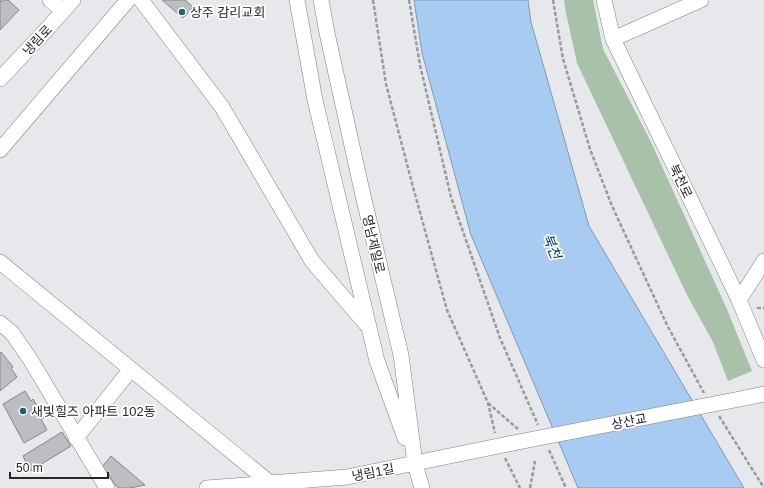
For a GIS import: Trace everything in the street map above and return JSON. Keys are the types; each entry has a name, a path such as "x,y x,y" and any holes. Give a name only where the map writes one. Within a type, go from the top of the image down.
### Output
{"street":[{"path":"50,0 63,11"},
{"name":"냉림로","path":"0,79 73,0"},
{"path":"0,150 128,0"},
{"path":"141,0 222,107 312,261 369,328"},
{"path":"297,0 315,100 377,361 415,464"},
{"name":"영남제일로","path":"321,0 362,191 401,355 415,464 422,488"},
{"name":"북천로","path":"604,0 613,39 739,300 764,360"},
{"path":"613,39 701,0"},
{"path":"739,300 764,260"},
{"path":"0,262 270,483"},
{"path":"0,323 12,333 30,359 106,488"},
{"path":"76,438 131,369"},
{"name":"상산교","path":"511,441 764,394"},
{"name":"냉림1길","path":"206,488 270,483 347,482 511,441"}],"path":[{"path":"373,0 386,84 412,187 447,310 488,403 511,441 520,488"},
{"path":"410,0 420,65 451,197 500,338 541,432"},
{"path":"553,0 563,59 590,149 612,206 667,325 704,393"},
{"path":"488,403 511,441"},
{"path":"716,412 764,488"},
{"path":"547,445 566,488"},
{"path":"530,488 535,461"}],"green space":[{"path":"564,0 593,0 603,49 650,140 726,307 752,371 728,381 713,342 687,295 577,63"}],"water":[{"name":"북천","path":"414,0 528,0 531,22 589,226 744,488 578,488 471,235 422,53"}],"building":[{"path":"0,0 1,2 3,0 8,0 19,10 0,30"},
{"name":"상주 감리교회","path":"162,0 185,0 193,7 183,18"},
{"path":"1,352 13,367 11,368 17,377 0,391 0,354"},
{"name":"새빛힐즈 아파트 102동","path":"25,391 31,401 33,399 44,418 41,419 47,430 24,443 3,404"},
{"path":"62,432 71,446 30,471 23,456"},
{"path":"111,456 145,485 130,488 119,488 116,486 102,467"}],"place":[{"name":"상주 감리교회","path":"182,12"},
{"name":"새빛힐즈 아파트 102동","path":"23,411"}]}
